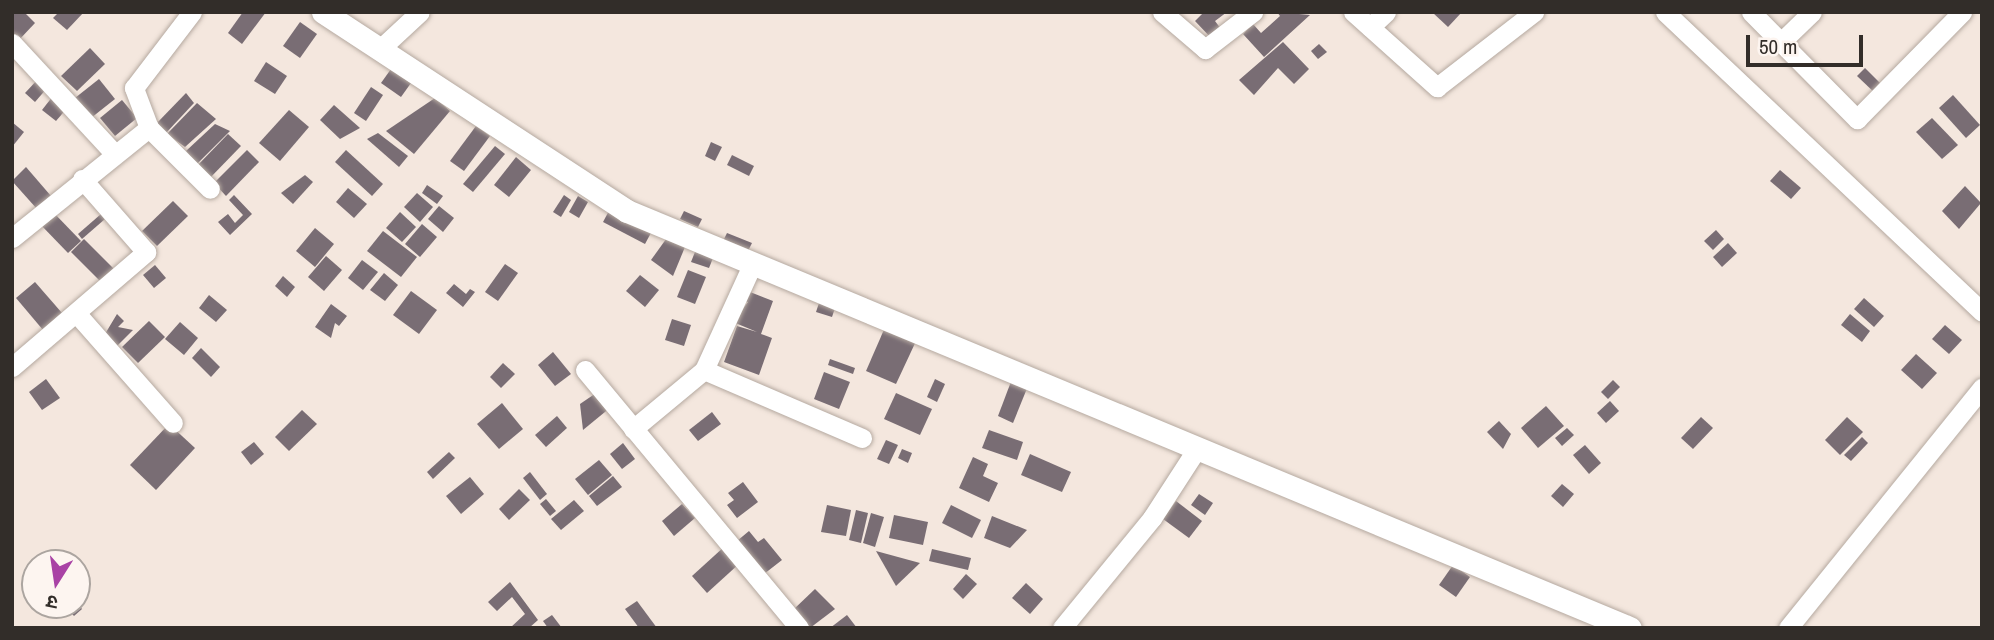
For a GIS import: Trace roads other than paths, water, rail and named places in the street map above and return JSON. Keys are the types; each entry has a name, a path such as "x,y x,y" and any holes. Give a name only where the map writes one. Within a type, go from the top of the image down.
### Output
{"street":[{"path":"192,12 134,88 149,128 211,189"},
{"path":"323,12 628,211 1196,450 1630,628"},
{"path":"380,48 420,12"},
{"path":"1162,12 1205,49 1254,12"},
{"path":"1353,12 1437,88 1534,12"},
{"path":"1370,26 1387,12"},
{"path":"1665,12 1982,312"},
{"path":"1751,12 1857,119 1962,12"},
{"path":"1781,42 1812,12"},
{"path":"12,43 113,152"},
{"path":"12,238 113,152 149,128"},
{"path":"12,367 146,253 82,179"},
{"path":"633,429 704,370 752,263"},
{"path":"77,314 173,422"},
{"path":"585,370 799,628"},
{"path":"704,370 862,438"},
{"path":"1788,628 1982,388"},
{"path":"1062,628 1152,518 1196,450"}]}
